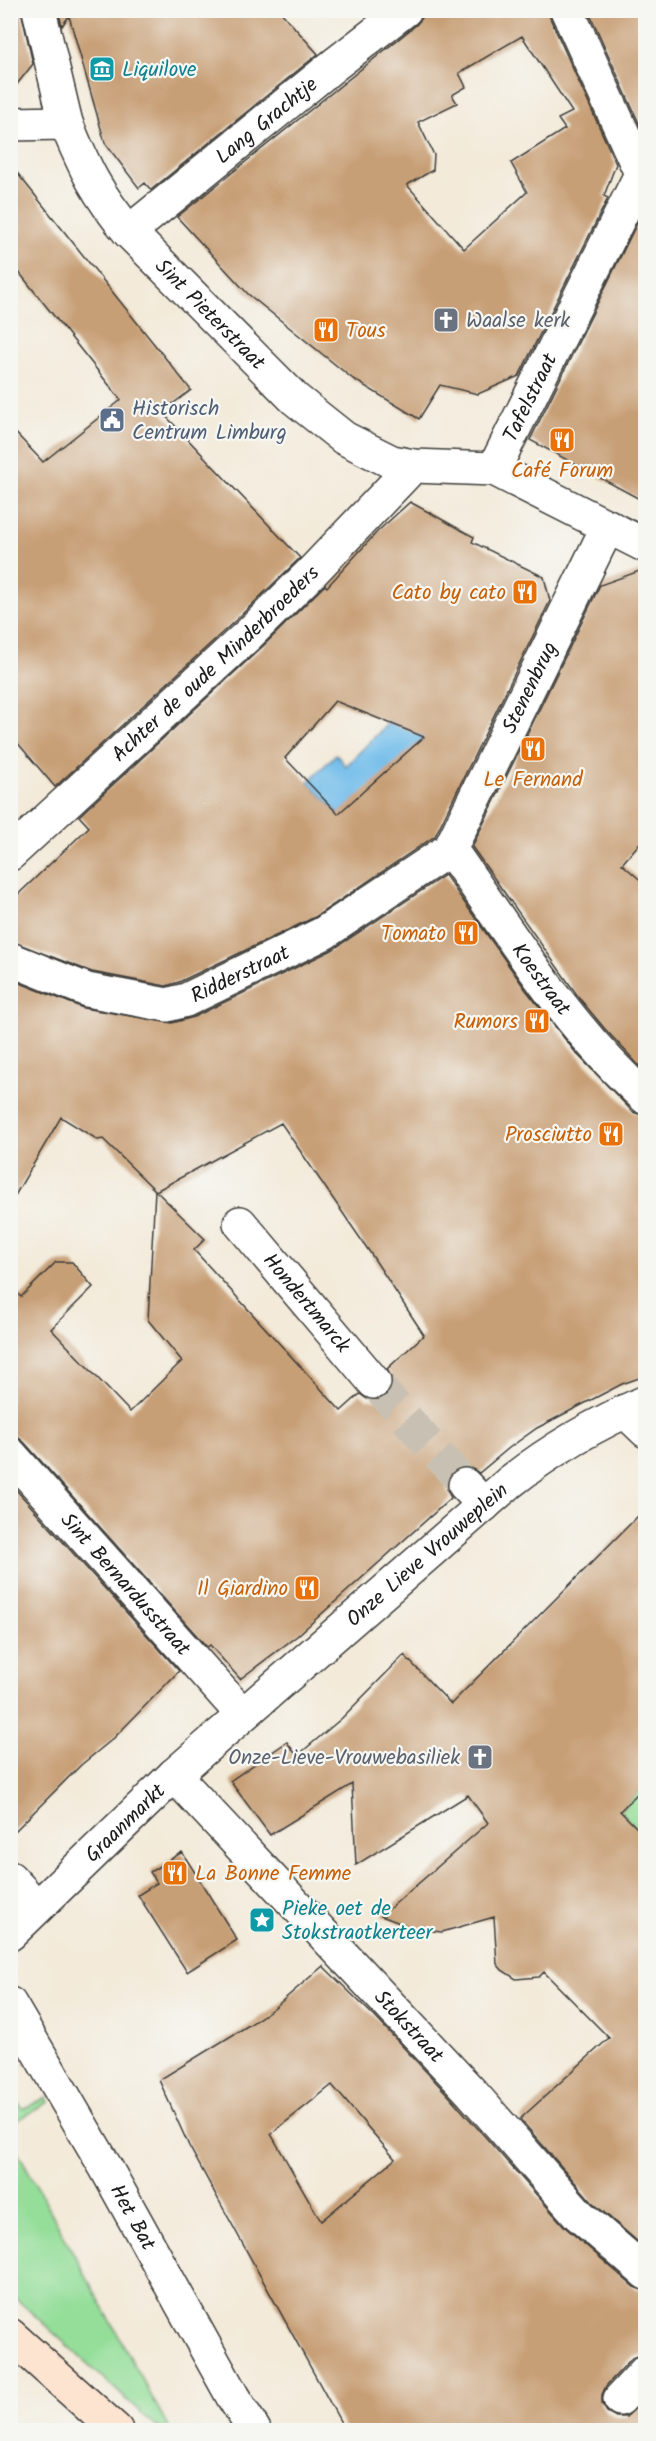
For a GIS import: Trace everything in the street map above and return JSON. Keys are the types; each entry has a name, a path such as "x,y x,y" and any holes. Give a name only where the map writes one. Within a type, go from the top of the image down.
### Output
{"main road":[{"path":"10,2335 116,2430"}],"street":[{"name":"Sint Pieterstraat","path":"39,10 66,123 92,183 129,232 321,422 378,457 413,466 494,469 645,546"},
{"name":"Lang Grachtje","path":"129,232 405,10"},
{"path":"567,10 643,168"},
{"path":"10,124 66,123"},
{"name":"Tafelstraat","path":"494,469 643,168"},
{"name":"Achter de oude Minderbroeders","path":"10,854 249,634 413,466"},
{"name":"Stenenbrug","path":"450,849 608,526"},
{"name":"Ridderstraat","path":"10,959 87,990 167,1005 186,1000 324,933 450,849"},
{"name":"Koestraat","path":"450,849 546,984 598,1051 645,1098"},
{"name":"Hondertmarck","path":"240,1224 374,1382"},
{"name":"Onze Lieve Vrouweplein","path":"242,1714 299,1668 475,1495 603,1421 639,1415"},
{"name":"Sint Bernardusstraat","path":"10,1454 242,1714"},
{"name":"Graanmarkt","path":"10,1934 174,1775 242,1714"},
{"name":"Stokstraat","path":"174,1775 472,2093 579,2215 645,2273"},
{"path":"10,1878 38,1907"},
{"name":"Het Bat","path":"10,2004 106,2168 233,2397 254,2430"},
{"path":"620,2399 645,2371"}],"green space":[{"path":"645,1786 645,1836 620,1811"},
{"path":"11,2094 23,2109 47,2097 49,2102 11,2124"},
{"path":"11,2139 170,2430 160,2430 11,2294"}],"water":[{"path":"399,712 439,729 339,814 308,782 336,754 346,766"}],"building":[{"path":"10,10 21,10 33,64 10,93"},
{"path":"58,10 279,10 318,54 151,190 145,183 139,188 105,143 69,16 62,26"},
{"path":"423,10 549,10 550,18 616,164 604,196 608,198 519,376 478,394 440,385 419,419 353,379 248,294 177,217 422,18","holes":["522,36 572,112 558,119 565,129 511,163 527,192 464,249 407,185 433,170 434,155 418,122 457,103 452,95 466,87 459,73"]},
{"path":"588,10 645,10 645,129 643,132"},
{"path":"10,164 191,390 162,412 300,558 55,787 10,734 10,427 43,462 121,400 10,261"},
{"path":"641,215 645,217 645,502 530,440"},
{"path":"410,502 474,537 472,542 544,577 550,601 435,836 315,917 179,982 166,986 92,972 10,941 10,902 89,827 79,816 262,647 325,585 327,587 378,531","holes":["335,701 424,737 338,814 285,758"]},
{"path":"645,569 645,837 622,864 645,884 645,1072 580,999 472,847 600,585"},
{"path":"445,875 526,990 576,1053 633,1112 645,1116 645,1376 622,1384 537,1428 479,1473 470,1467 460,1467 453,1471 447,1480 447,1490 451,1498 297,1636 240,1679 210,1645 207,1647 24,1442 16,1436 10,1436 10,1286 21,1297 56,1262 72,1262 93,1287 51,1329 130,1412 182,1361 148,1320 155,1190 103,1139 98,1140 61,1117 10,1204 10,979 83,1008 172,1023 194,1017 332,950","holes":["281,1123 424,1335 387,1369 392,1379 391,1389 386,1396 377,1400 367,1399 360,1394 341,1411 194,1250 205,1239 156,1191"]},
{"path":"10,1483 179,1671 114,1738 81,1765 10,1836"},
{"name":"Onze-Lieve-Vrouwebasiliek","path":"645,1509 645,1786 620,1811 645,1836 645,2248 592,2202 520,2119 609,2038 544,1972 539,1977 516,1979 502,1970 497,1964 494,1917 442,1932 416,1929 381,1916 488,1823 468,1795 356,1865 352,1784 270,1835 230,1781 287,1742 297,1756 342,1718 404,1655 451,1704"},
{"path":"182,1852 237,1940 187,1972 138,1895 157,1883 150,1872"},
{"path":"323,1966 375,2017 449,2096 565,2227 634,2287 645,2291 645,2353 632,2358 606,2386 602,2395 602,2404 607,2412 616,2417 626,2417 645,2399 645,2430 345,2430 189,2146 159,2080 274,2008","holes":["332,2085 395,2159 321,2221 271,2134"]}],"tunnel":[{"path":"374,1382 465,1485"}],"place":[{"name":"Liquilove","path":"102,69"},
{"name":"Waalse kerk","path":"446,320"},
{"name":"Tous","path":"326,330"},
{"name":"Historisch Centrum Limburg","path":"112,420"},
{"name":"Café Forum","path":"562,440"},
{"name":"Cato by cato","path":"525,592"},
{"name":"Le Fernand","path":"533,749"},
{"name":"Tomato","path":"466,933"},
{"name":"Rumors","path":"537,1021"},
{"name":"Prosciutto","path":"611,1134"},
{"name":"Il Giardino","path":"307,1588"},
{"name":"Onze-Lieve-Vrouwebasiliek","path":"480,1757"},
{"name":"La Bonne Femme","path":"175,1873"},
{"name":"Pieke oet de Stokstraotkerteer","path":"262,1920"}]}
